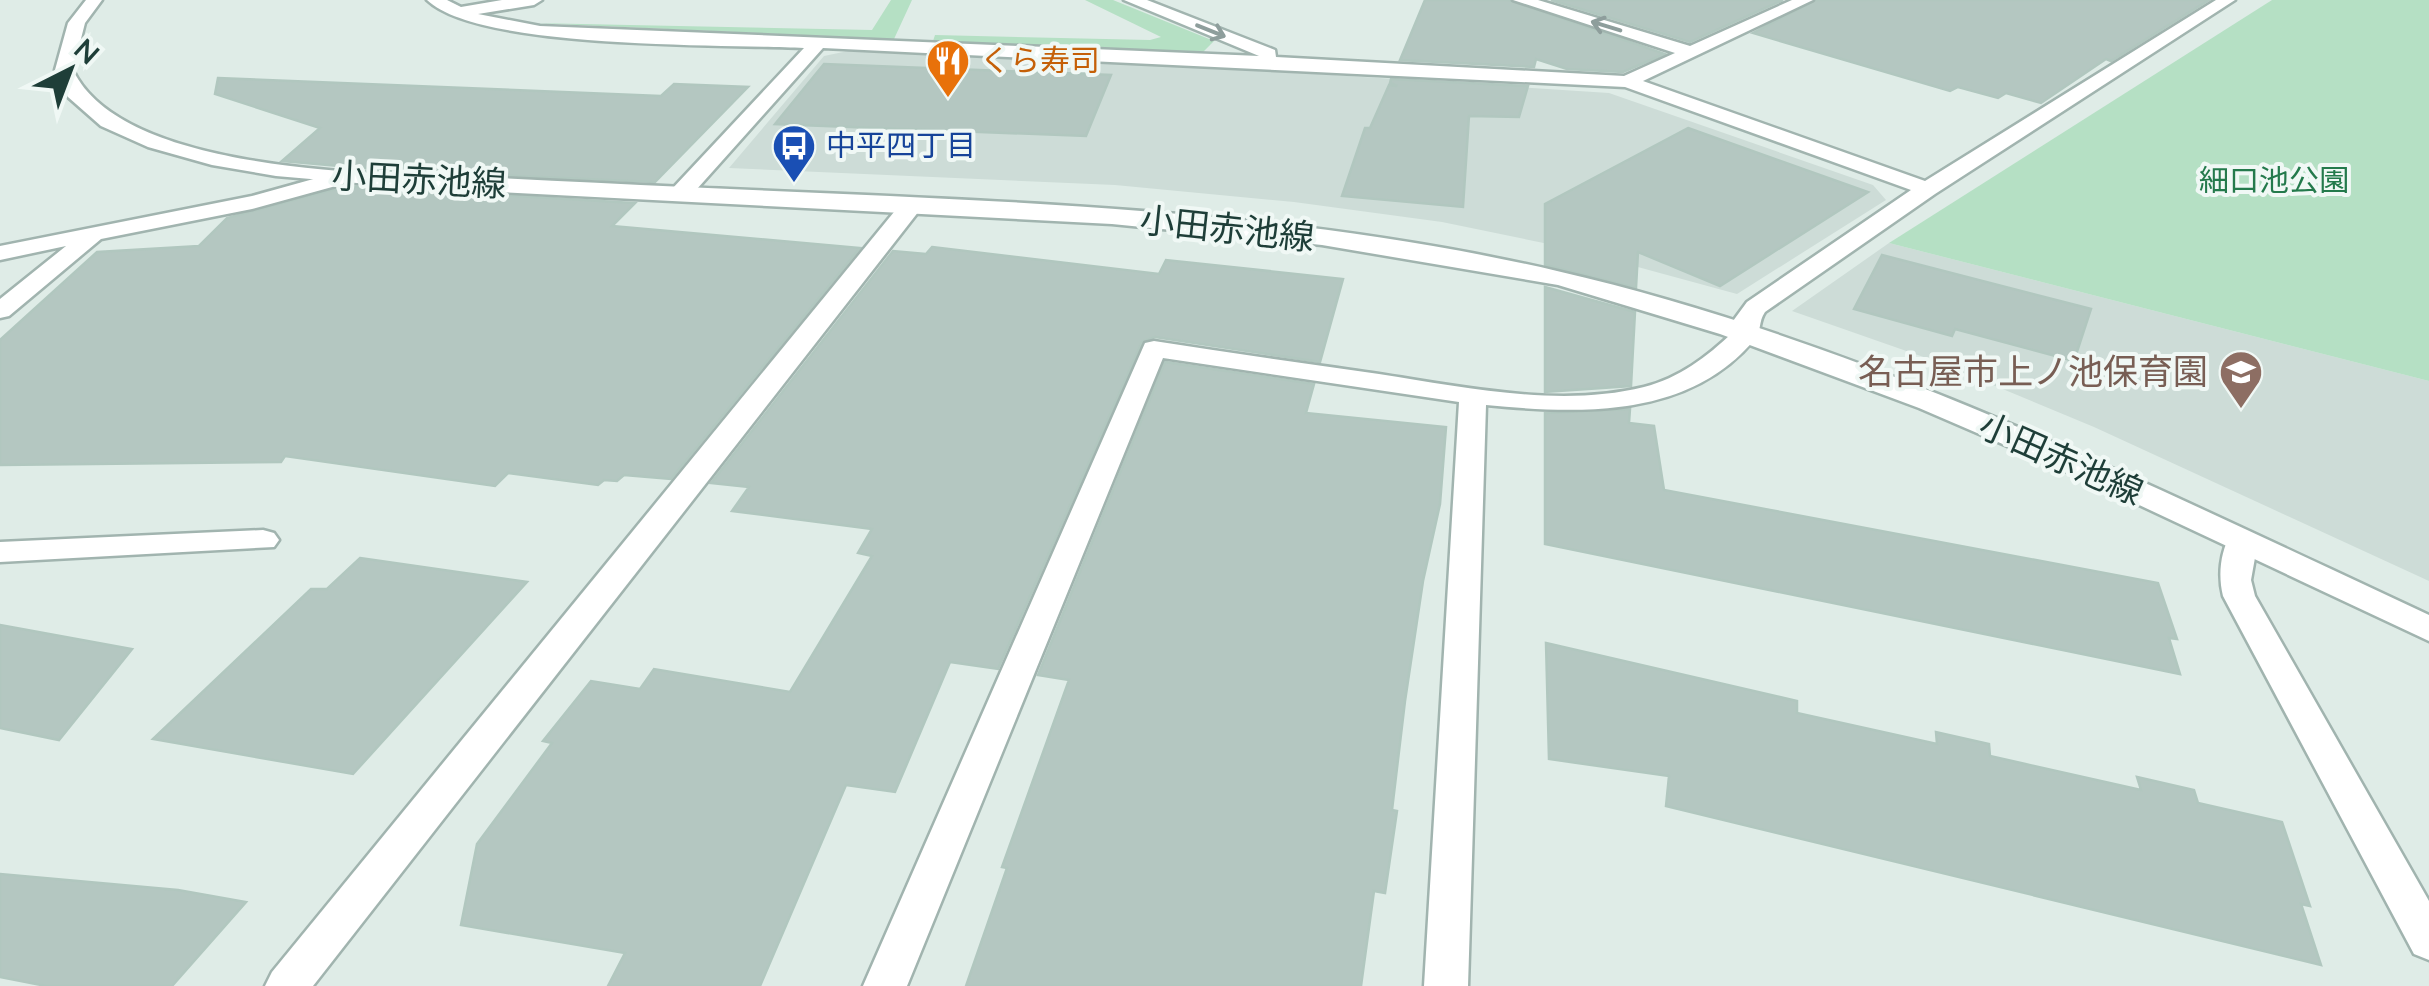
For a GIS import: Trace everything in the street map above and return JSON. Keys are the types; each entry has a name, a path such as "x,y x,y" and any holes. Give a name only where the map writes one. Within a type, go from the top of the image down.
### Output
{"street":[{"name":"小田赤池線","path":"94,0 77,23 64,70 77,95 109,120 151,140 215,158 335,179 911,206 1276,232 1535,273 1746,334 1858,372 2242,541 2429,629"},
{"path":"435,0 455,12 492,24 540,31 1290,62 1626,82 1927,188"},
{"path":"455,12 534,0"},
{"path":"1132,0 1290,62"},
{"path":"1521,0 1691,52"},
{"path":"1626,82 1806,0"},
{"path":"885,986 1154,350 1473,396 1560,402 1640,394 1678,385 1723,356 1746,334 1746,320 1756,307 1927,188 2227,0"},
{"path":"680,194 819,42"},
{"path":"0,253 279,197 335,179"},
{"path":"287,986 911,206"},
{"path":"0,310 94,235"},
{"path":"1446,986 1473,396"},
{"path":"0,552 263,540"},
{"path":"2242,541 2235,580 2238,596 2429,941"}],"shaded area":[{"path":"848,51 1209,67 1609,93 1873,185 1886,200 1737,294 1568,248 1442,222 1294,202 1115,185 729,168 824,56"},
{"name":"名古屋市上ノ池保育園","path":"1889,243 2429,381 2429,581 2094,427 1935,361 1792,311"}],"green space":[{"path":"891,0 912,0 894,39 532,23 872,30"},
{"path":"1085,0 1113,0 1214,41 1202,53 933,41 935,35 1150,40 1161,37"},
{"name":"細口池公園","path":"2272,0 2429,0 2429,381 1889,243"}],"building":[{"path":"1425,0 1509,0 1665,54 1623,72 1567,69 1536,59 1534,67 1400,60"},
{"path":"1551,0 1783,0 1690,42"},
{"path":"1816,0 2209,0 2111,61 2106,59 2041,103 2006,93 1998,98 1958,87 1950,91 1753,33"},
{"name":"くら寿司","path":"824,64 1111,75 1086,136 775,124"},
{"path":"218,78 661,96 674,84 748,87 655,182 396,171 282,161 320,128 215,94"},
{"path":"1391,79 1528,86 1519,117 1469,116 1463,207 1342,196 1365,128 1370,128 1389,85 1397,86 1390,83"},
{"path":"1688,128 1868,192 1720,286 1638,252 1636,288 1545,265 1545,204"},
{"path":"346,186 635,203 612,226 860,248 671,479 624,475 617,481 604,480 598,485 508,473 495,486 285,456 281,462 0,465 0,340 97,252 199,246 227,218"},
{"path":"932,247 1159,274 1166,260 1343,279 1320,362 1155,337 1142,342 998,669 950,662 895,792 846,785 760,986 608,986 625,953 461,925 477,844 552,743 543,741 591,681 640,689 654,669 790,692 872,556 858,553 872,529 732,511 749,487 711,483 893,251 926,254"},
{"path":"1882,255 2091,309 2074,361 1955,329 1952,336 1854,309"},
{"path":"1545,287 1635,312 1631,386 1545,392"},
{"path":"1165,362 1314,384 1306,413 1446,427 1440,504 1423,581 1405,701 1392,810 1397,811 1385,893 1374,891 1361,986 966,986 1007,868 1002,867 1069,680 1038,675"},
{"path":"1630,409 1629,423 1654,426 1664,490 2158,583 2177,639 2169,638 2180,674 1545,544 1545,413"},
{"path":"360,558 527,582 353,774 153,739 311,589 327,589"},
{"path":"0,625 132,649 59,740 0,728"},
{"path":"1546,643 1797,701 1797,713 1937,744 1936,732 1989,744 1990,756 2141,790 2137,777 2194,790 2198,803 2282,822 2310,906 2301,904 2321,965 1666,806 1669,776 1549,759"},
{"path":"0,874 178,890 246,902 172,986 46,986 0,977"}],"place":[{"name":"くら寿司","path":"948,99"},
{"name":"中平四丁目","path":"794,184"},
{"name":"名古屋市上ノ池保育園","path":"2241,410"}]}
